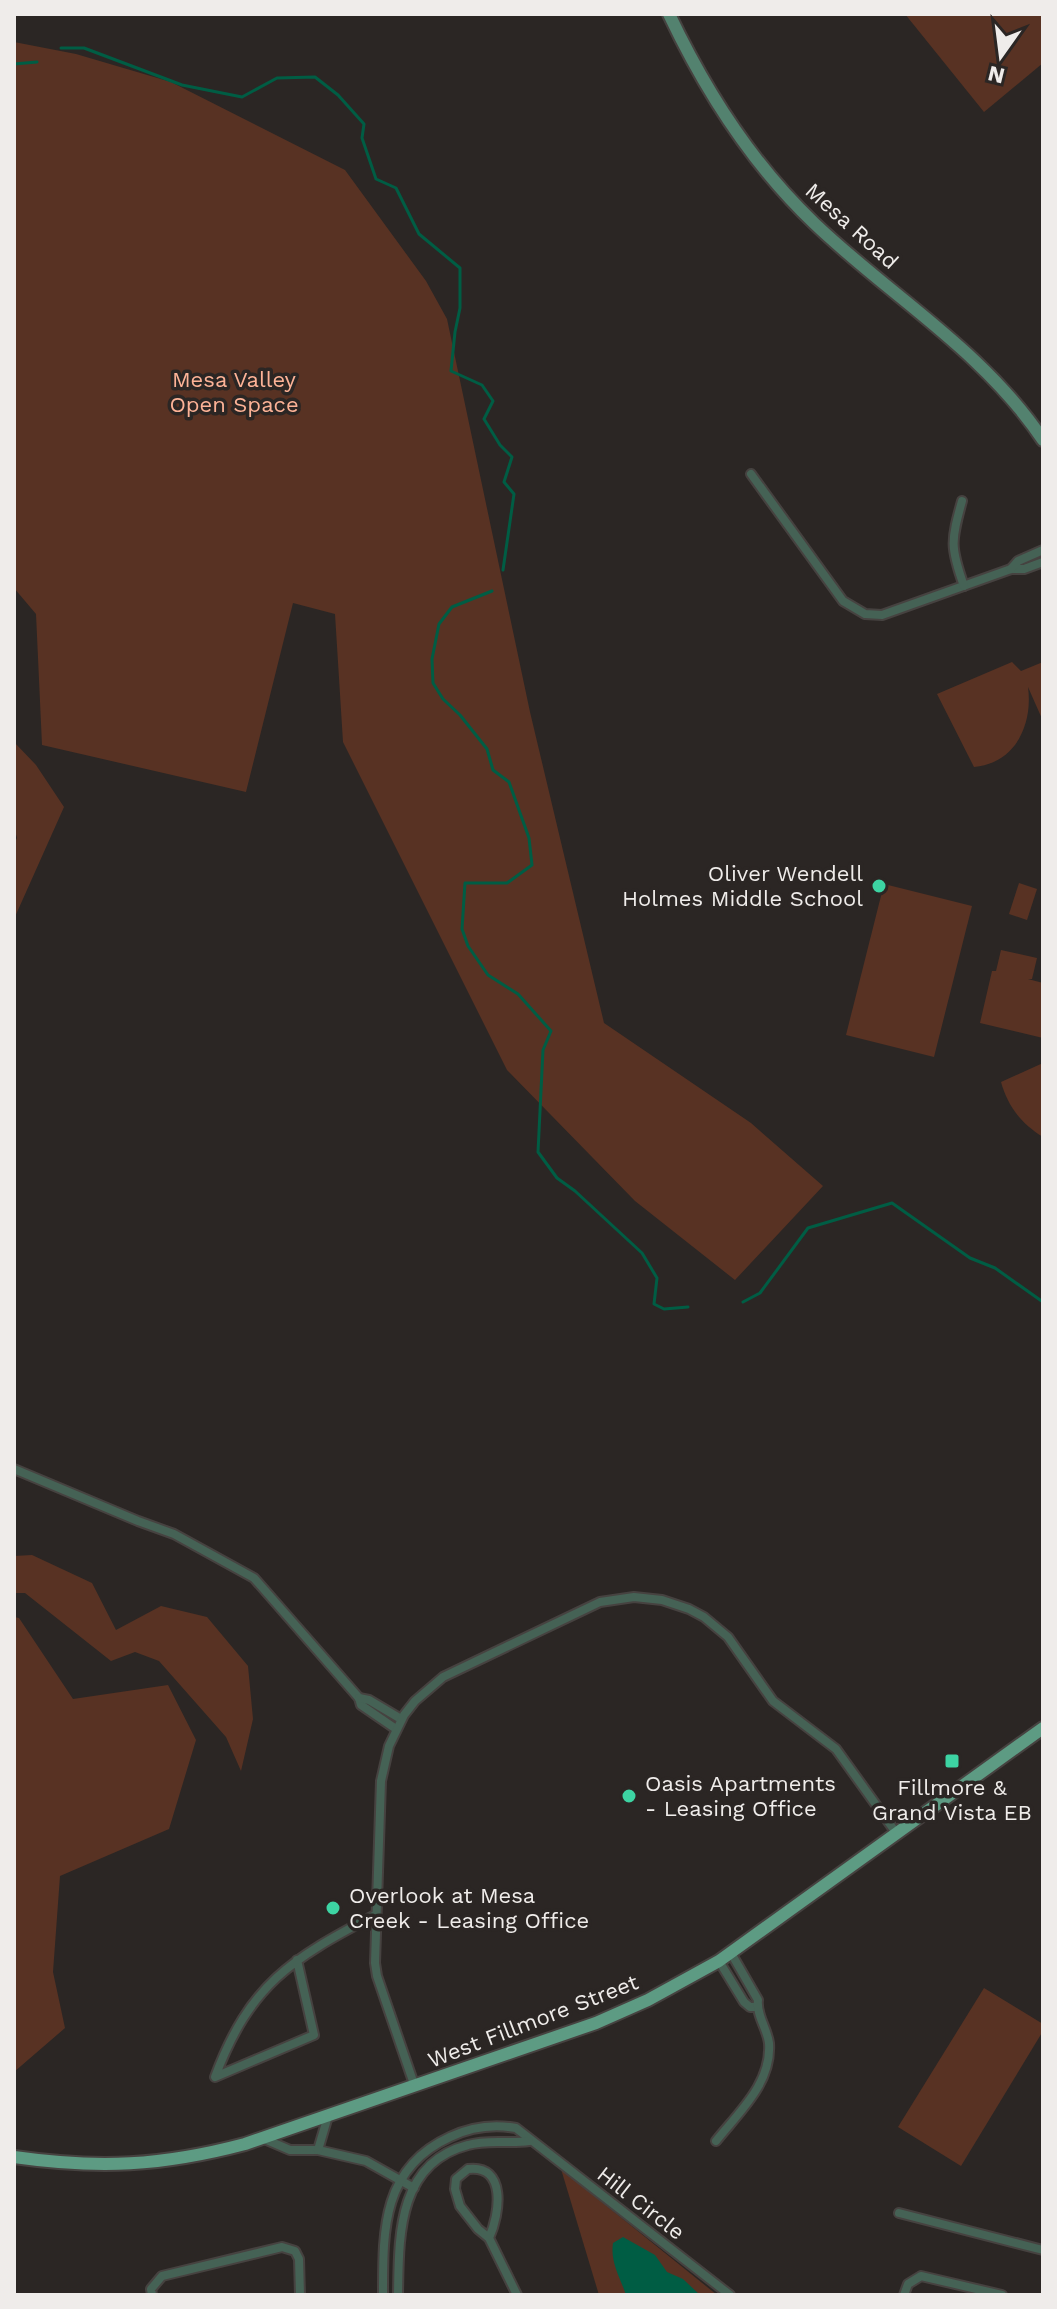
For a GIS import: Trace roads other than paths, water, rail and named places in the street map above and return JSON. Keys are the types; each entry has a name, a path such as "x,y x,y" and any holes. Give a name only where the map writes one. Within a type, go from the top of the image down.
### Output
{"main road":[{"name":"Mesa Road","path":"669,14 736,130 769,174 813,223 975,359 1017,404 1043,440"},
{"name":"West Fillmore Street","path":"14,2157 81,2165 126,2165 198,2156 415,2087 596,2023 648,2000 719,1961 1043,1728"}],"street":[{"path":"751,474 843,601 858,611 882,615 1011,569 1024,569 1043,562"},
{"path":"962,501 952,553 964,586"},
{"path":"1011,569 1018,561 1043,550"},
{"path":"14,1469 174,1534 254,1578 359,1698 361,1705 396,1729"},
{"path":"415,2087 377,1976 374,1948 381,1781 384,1762 401,1719 415,1701 443,1677 579,1611 617,1598 662,1600 689,1609 728,1637 773,1701 836,1749 897,1834"},
{"path":"359,1698 369,1700 401,1719"},
{"path":"297,1960 314,2035 215,2077 228,2041 246,2010 283,1970 297,1960 320,1944 375,1915"},
{"path":"716,2141 758,2088 769,2047 767,2031 757,2007 758,2000 731,1953"},
{"path":"719,1961 744,2002 750,2007 757,2007"},
{"path":"318,2150 328,2116"},
{"name":"Hill Circle","path":"383,2295 386,2221 407,2169 430,2147 466,2130 507,2126 516,2128 730,2295"},
{"path":"262,2138 290,2150 318,2150 366,2161 414,2188"},
{"path":"398,2295 399,2232 404,2207 427,2169 458,2148 482,2143 529,2141"},
{"path":"489,2238 494,2227 496,2183 485,2170 468,2169 456,2179 456,2198 478,2229 489,2238 517,2295"},
{"path":"899,2213 1043,2250"},
{"path":"152,2295 151,2289 162,2276 282,2247 295,2251 299,2259 300,2295"},
{"path":"904,2295 913,2279 931,2276 1002,2295"}],"waterway":[{"path":"61,48 84,48 182,85 242,97 277,78 315,77 338,95 364,124 362,138 376,179 396,188 419,234 460,268 460,308 451,371 482,385 493,401 484,419 500,445 512,457 504,482 514,494 503,570"},
{"path":"14,64 37,62"},
{"path":"492,591 452,607 439,624 432,659 433,683 487,749 493,770 509,782 529,838 532,865 507,883 465,883 462,929 468,946 488,975 518,994 551,1031 543,1050 538,1152 557,1178 642,1253 657,1278 654,1304 664,1309 688,1307"},
{"path":"743,1302 760,1293 808,1228 892,1203 970,1258 995,1268 1043,1302"}],"place":[{"name":"Oliver Wendell Holmes Middle School","path":"879,886"},
{"name":"Fillmore & Grand Vista EB","path":"952,1761"},
{"name":"Oasis Apartments - Leasing Office","path":"629,1796"},
{"name":"Overlook at Mesa Creek - Leasing Office","path":"333,1908"}],"park label":[{"name":"Mesa Valley Open Space","path":"234,392"}]}
